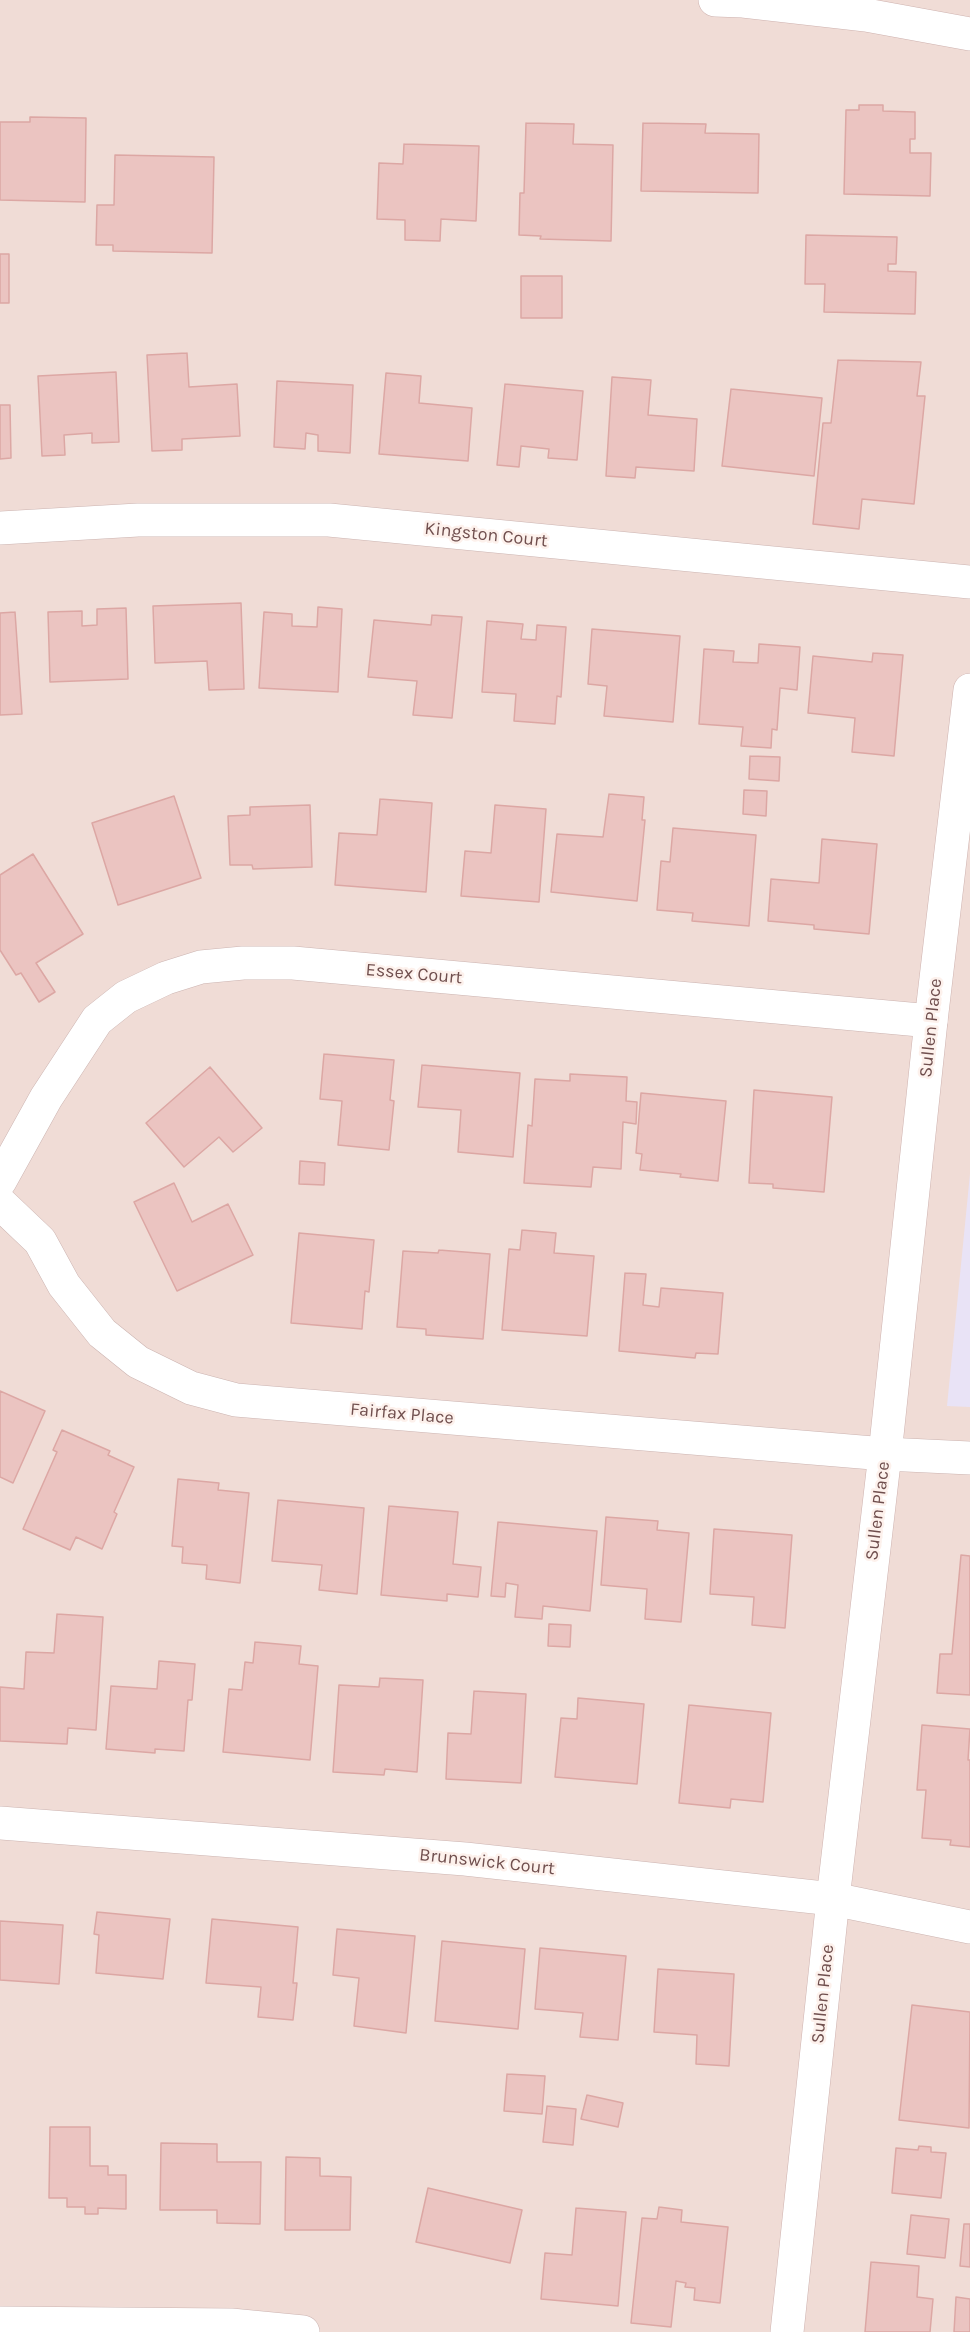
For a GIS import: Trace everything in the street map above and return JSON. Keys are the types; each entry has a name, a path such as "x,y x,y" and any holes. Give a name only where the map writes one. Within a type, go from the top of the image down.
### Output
{"street":[{"path":"714,0 743,1 866,15 970,34"},
{"name":"Kingston Court","path":"0,528 138,520 329,520 970,582"},
{"name":"Sullen Place","path":"787,2332 833,1899 970,690"},
{"name":"Essex Court","path":"0,1181 46,1098 97,1020 126,997 166,978 201,967 243,963 293,963 931,1021"},
{"name":"Fairfax Place","path":"0,1203 40,1241 64,1286 102,1333 138,1362 191,1388 236,1400 885,1454 970,1458"},
{"name":"Brunswick Court","path":"0,1823 465,1859 833,1899 970,1927"},
{"path":"0,2323 231,2325 303,2332"}],"shaded area":[{"path":"0,0 970,0 970,2332 0,2332"},
{"path":"970,1174 970,1407 947,1406"}],"building":[{"path":"859,105 883,105 883,111 915,112 915,139 910,139 910,153 931,153 930,196 844,194 846,110 859,110"},
{"path":"30,117 86,118 85,202 0,200 0,122 30,122"},
{"path":"526,123 574,124 573,144 613,145 611,241 540,239 541,236 519,235 520,193 524,193"},
{"path":"643,123 706,124 705,133 759,134 758,193 641,191"},
{"path":"404,144 479,146 476,221 441,219 440,241 405,240 405,220 377,219 379,163 403,164"},
{"path":"115,155 214,157 212,253 113,251 113,245 96,245 97,205 114,205"},
{"path":"806,235 897,237 896,264 888,264 888,271 916,272 915,314 824,312 825,284 805,284"},
{"path":"0,254 9,254 9,303 0,303"},
{"path":"521,276 562,276 562,318 521,318"},
{"path":"187,353 189,387 237,384 240,436 182,439 182,450 152,451 147,355"},
{"path":"838,360 921,362 917,396 925,396 914,504 862,499 859,529 813,524 823,423 831,423"},
{"path":"116,372 119,442 92,443 92,433 64,435 65,455 42,456 38,376"},
{"path":"386,373 421,376 419,403 472,408 468,461 379,454"},
{"path":"612,377 651,380 648,415 697,419 694,471 636,467 635,478 606,476"},
{"path":"277,381 353,385 350,453 318,451 318,435 306,433 305,449 274,447"},
{"path":"505,384 583,391 577,460 548,458 549,449 521,446 519,467 497,465"},
{"path":"731,389 822,398 814,476 722,466"},
{"path":"0,405 10,405 11,458 0,459"},
{"path":"241,603 244,689 209,690 207,661 155,663 153,606"},
{"path":"318,607 342,609 338,692 259,688 264,612 292,614 292,626 317,627"},
{"path":"126,608 128,679 50,682 48,612 82,611 82,626 97,625 97,609"},
{"path":"15,612 22,714 0,715 0,613"},
{"path":"432,615 462,617 452,718 413,715 417,681 368,677 374,620 431,625"},
{"path":"487,621 523,624 521,639 536,640 537,625 566,627 561,697 557,696 555,724 514,721 516,694 482,692"},
{"path":"592,629 680,636 673,722 604,716 607,686 588,684"},
{"path":"759,644 800,647 797,690 780,688 777,730 772,729 771,748 741,746 743,727 699,724 704,649 734,651 733,662 758,663"},
{"path":"873,653 903,655 894,756 852,752 855,718 808,713 813,656 872,662"},
{"path":"750,756 780,757 779,781 749,779"},
{"path":"744,790 767,791 766,816 743,814"},
{"path":"609,794 644,797 642,820 645,820 637,901 551,892 557,834 603,837"},
{"path":"174,796 201,878 118,905 92,823"},
{"path":"380,799 432,803 426,892 335,885 339,833 377,835"},
{"path":"310,805 312,867 253,869 252,865 230,865 228,816 250,815 250,807"},
{"path":"495,805 546,809 539,902 461,896 465,851 491,853"},
{"path":"673,828 756,835 749,926 692,921 693,913 657,910 661,861 670,862"},
{"path":"822,839 877,844 869,934 814,929 814,925 768,921 771,879 819,883"},
{"path":"33,854 83,934 36,963 55,992 39,1002 21,973 16,975 0,950 0,875"},
{"path":"324,1054 394,1060 390,1100 394,1101 389,1150 338,1145 342,1101 320,1099"},
{"path":"422,1065 520,1073 513,1157 458,1152 461,1110 418,1107"},
{"path":"210,1067 262,1128 233,1152 219,1137 184,1167 146,1123"},
{"path":"570,1074 627,1077 626,1101 637,1102 636,1124 623,1122 621,1169 593,1167 591,1187 524,1183 528,1125 532,1126 535,1079 570,1081"},
{"path":"754,1090 832,1097 824,1192 773,1188 773,1184 749,1183"},
{"path":"641,1093 726,1101 718,1181 640,1170 642,1154 636,1153"},
{"path":"300,1161 325,1163 324,1185 299,1184"},
{"path":"174,1183 192,1222 228,1204 253,1255 177,1291 134,1202"},
{"path":"522,1230 556,1233 554,1253 594,1256 587,1336 502,1330 509,1249 520,1250"},
{"path":"299,1233 374,1240 369,1292 365,1291 362,1329 291,1323"},
{"path":"439,1250 490,1254 483,1339 426,1335 426,1329 397,1327 403,1251 438,1253"},
{"path":"625,1273 646,1274 643,1305 659,1307 661,1288 723,1293 718,1354 696,1353 695,1358 619,1351"},
{"path":"0,1391 45,1411 13,1483 0,1477"},
{"path":"62,1430 110,1451 108,1455 134,1467 114,1512 117,1514 102,1549 76,1537 70,1550 23,1529 57,1452 53,1450"},
{"path":"178,1479 219,1483 218,1490 249,1493 240,1583 206,1579 207,1565 182,1563 183,1547 172,1546"},
{"path":"278,1500 364,1508 357,1594 319,1590 322,1565 272,1561"},
{"path":"389,1506 458,1512 453,1564 481,1567 478,1597 447,1594 447,1601 381,1595"},
{"path":"606,1517 658,1521 657,1530 689,1533 681,1622 645,1619 647,1589 601,1585"},
{"path":"498,1522 597,1531 590,1611 543,1606 542,1619 515,1617 518,1585 506,1583 505,1597 491,1596"},
{"path":"714,1529 792,1535 785,1628 752,1625 754,1597 710,1594"},
{"path":"961,1555 970,1556 970,1695 937,1693 940,1654 952,1654"},
{"path":"57,1614 103,1617 96,1730 68,1728 67,1744 0,1741 0,1687 24,1689 26,1652 54,1653"},
{"path":"549,1624 571,1625 570,1647 548,1646"},
{"path":"255,1642 301,1646 299,1664 318,1666 310,1760 223,1752 229,1689 242,1690 245,1662 253,1663"},
{"path":"159,1661 195,1664 192,1700 188,1700 184,1751 155,1749 155,1753 106,1749 111,1686 157,1689"},
{"path":"380,1678 423,1680 417,1772 385,1769 384,1775 333,1772 339,1685 379,1687"},
{"path":"474,1691 526,1694 521,1783 446,1779 448,1733 471,1734"},
{"path":"578,1698 644,1704 637,1784 555,1777 561,1718 577,1719"},
{"path":"689,1705 771,1713 763,1802 731,1799 730,1808 679,1803"},
{"path":"922,1725 970,1729 968,1760 970,1760 970,1847 950,1845 951,1840 922,1838 926,1790 917,1790"},
{"path":"97,1912 170,1919 163,1979 96,1973 99,1935 94,1934"},
{"path":"212,1919 298,1927 293,1983 297,1983 293,2020 258,2017 261,1987 206,1983"},
{"path":"0,1921 63,1925 59,1984 0,1980"},
{"path":"337,1929 415,1936 406,2033 354,2026 359,1978 333,1975"},
{"path":"442,1941 525,1949 518,2029 435,2021"},
{"path":"540,1948 626,1956 618,2040 580,2037 583,2013 535,2009"},
{"path":"658,1969 734,1974 729,2066 696,2064 697,2035 654,2032"},
{"path":"912,2005 970,2012 969,2128 899,2120"},
{"path":"507,2074 545,2076 542,2114 504,2111"},
{"path":"587,2095 623,2103 618,2127 581,2119"},
{"path":"547,2106 576,2109 573,2145 543,2142"},
{"path":"50,2127 90,2127 90,2166 108,2166 108,2175 126,2175 126,2209 98,2208 98,2214 85,2214 85,2207 67,2207 67,2198 49,2198"},
{"path":"161,2143 217,2144 217,2162 261,2162 260,2224 217,2223 217,2210 160,2210"},
{"path":"919,2146 931,2147 931,2152 946,2153 941,2198 892,2193 896,2148 918,2150"},
{"path":"286,2157 320,2158 320,2176 351,2177 350,2230 285,2230"},
{"path":"428,2188 522,2210 510,2263 416,2242"},
{"path":"659,2207 682,2210 681,2222 728,2227 720,2303 694,2300 695,2288 685,2287 686,2283 676,2281 671,2327 631,2323 642,2218 657,2219"},
{"path":"576,2208 626,2212 618,2306 541,2299 545,2253 572,2255"},
{"path":"911,2215 949,2219 945,2258 907,2254"},
{"path":"964,2224 970,2224 970,2267 960,2266"},
{"path":"871,2262 919,2266 917,2297 933,2299 930,2332 865,2332"},
{"path":"956,2297 970,2299 970,2332 954,2332"}]}
